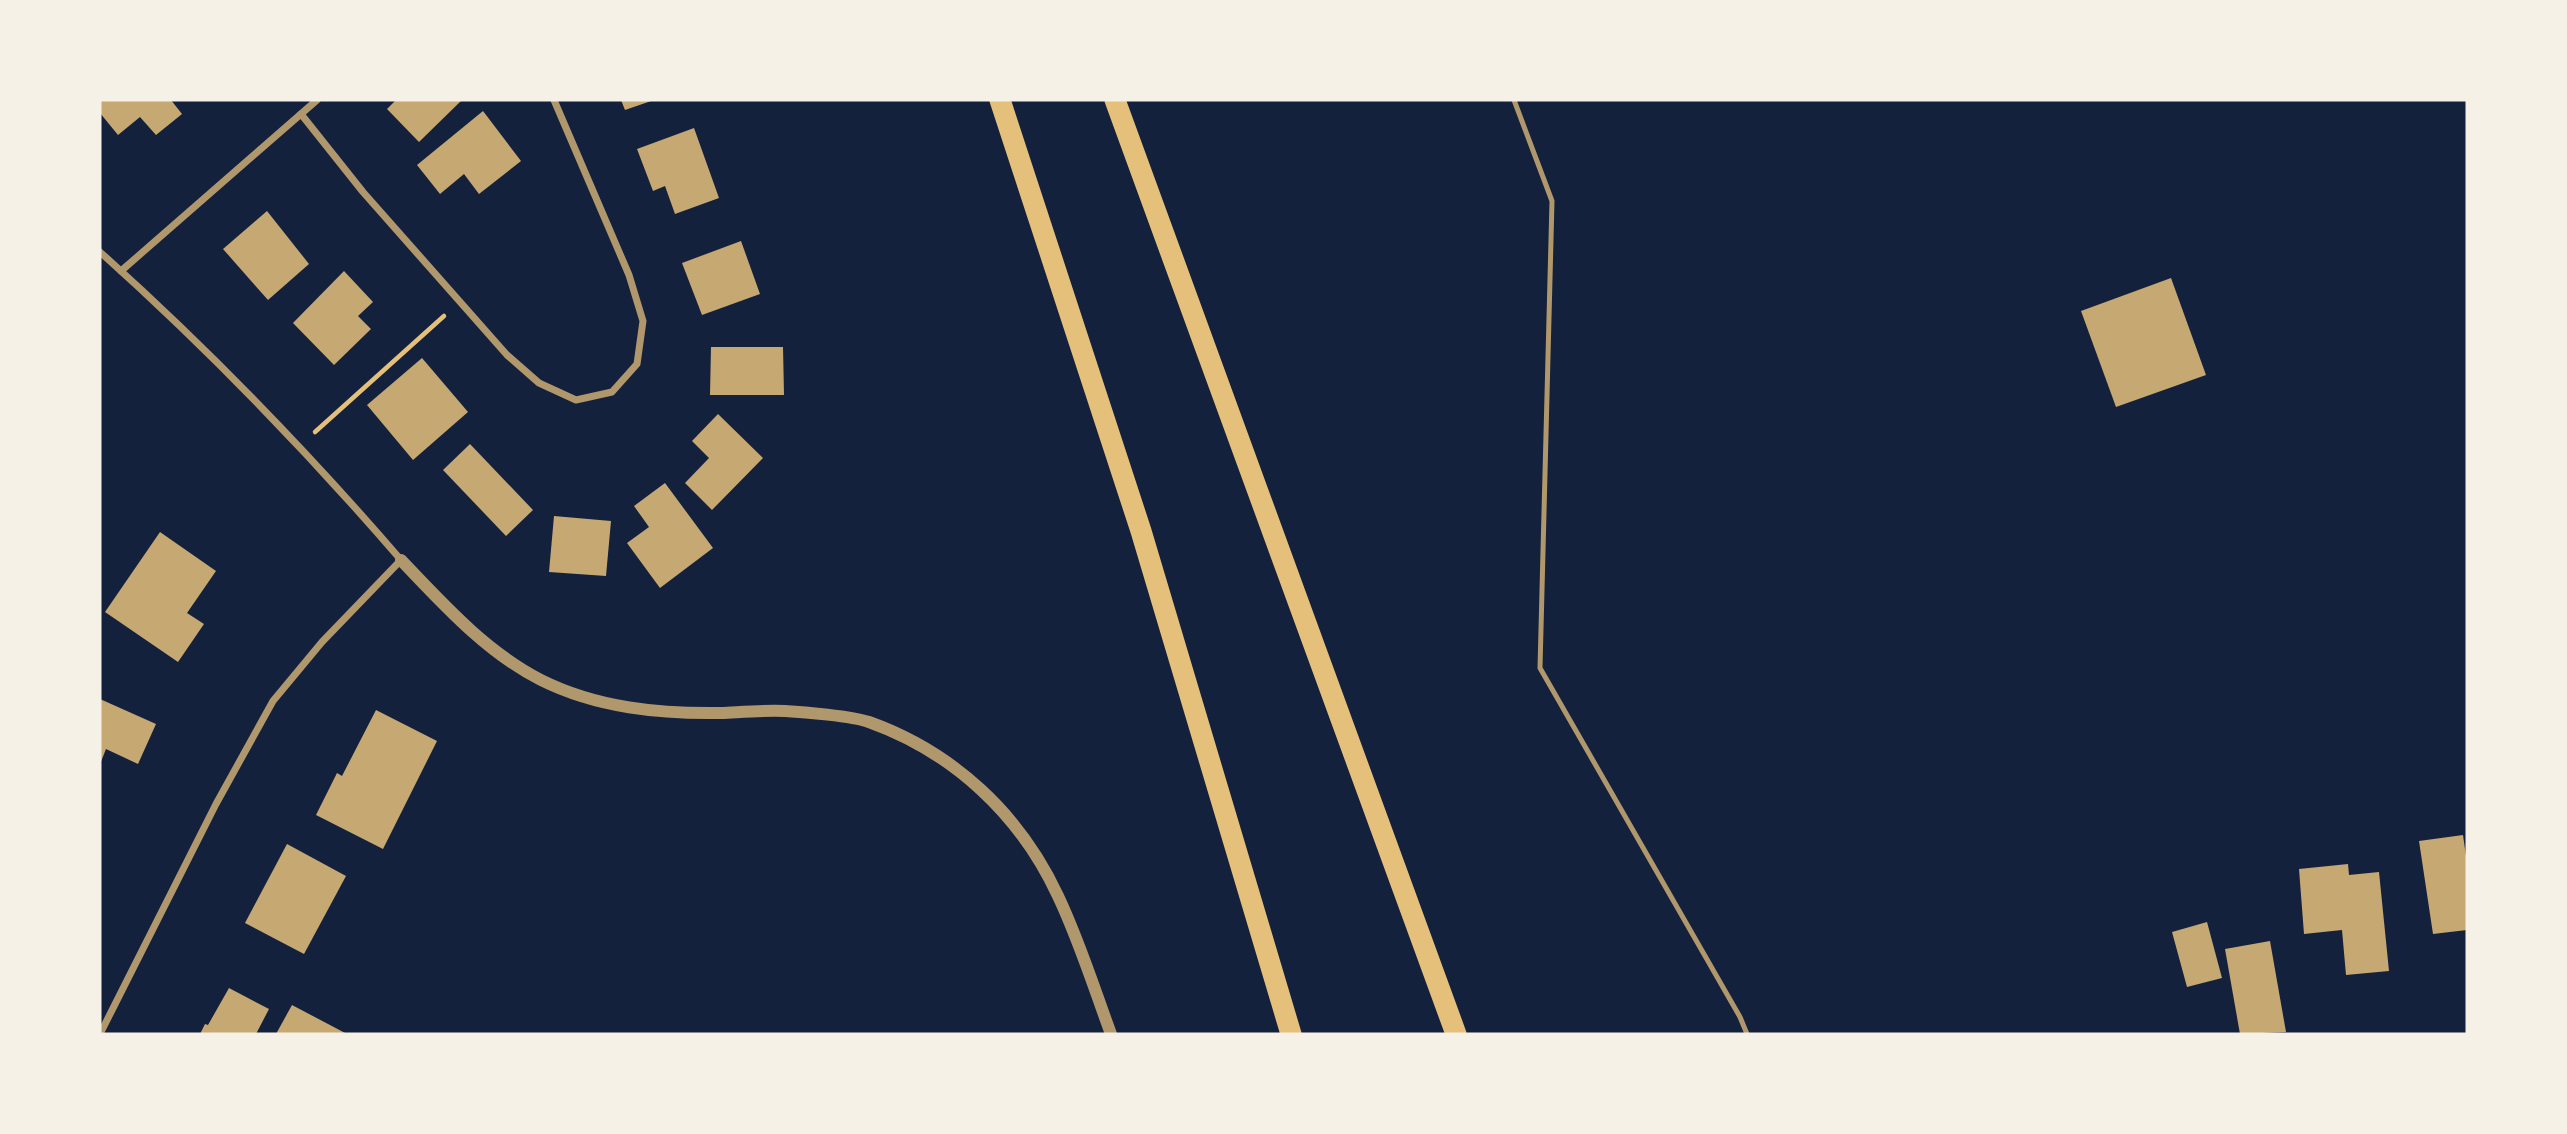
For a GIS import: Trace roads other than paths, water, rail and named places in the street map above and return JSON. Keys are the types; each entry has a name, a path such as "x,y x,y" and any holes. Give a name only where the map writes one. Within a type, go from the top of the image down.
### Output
{"highway":[{"path":"1000,100 1141,531 1291,1034"},
{"path":"1115,100 1455,1034"}],"street":[{"path":"121,271 317,100"},
{"path":"301,114 363,192 507,355 538,383 576,400 612,392 637,365 643,321 629,275 554,100"},
{"path":"100,252 299,446 453,614 504,657 541,680 577,694 627,708 677,713 785,711 866,721 926,747 957,768 1011,820 1036,856 1058,894 1111,1034"},
{"path":"100,1034 216,804 274,701 322,642 401,560"}],"lane":[{"path":"1514,100 1552,201 1540,668 1740,1017 1746,1034"}]}
